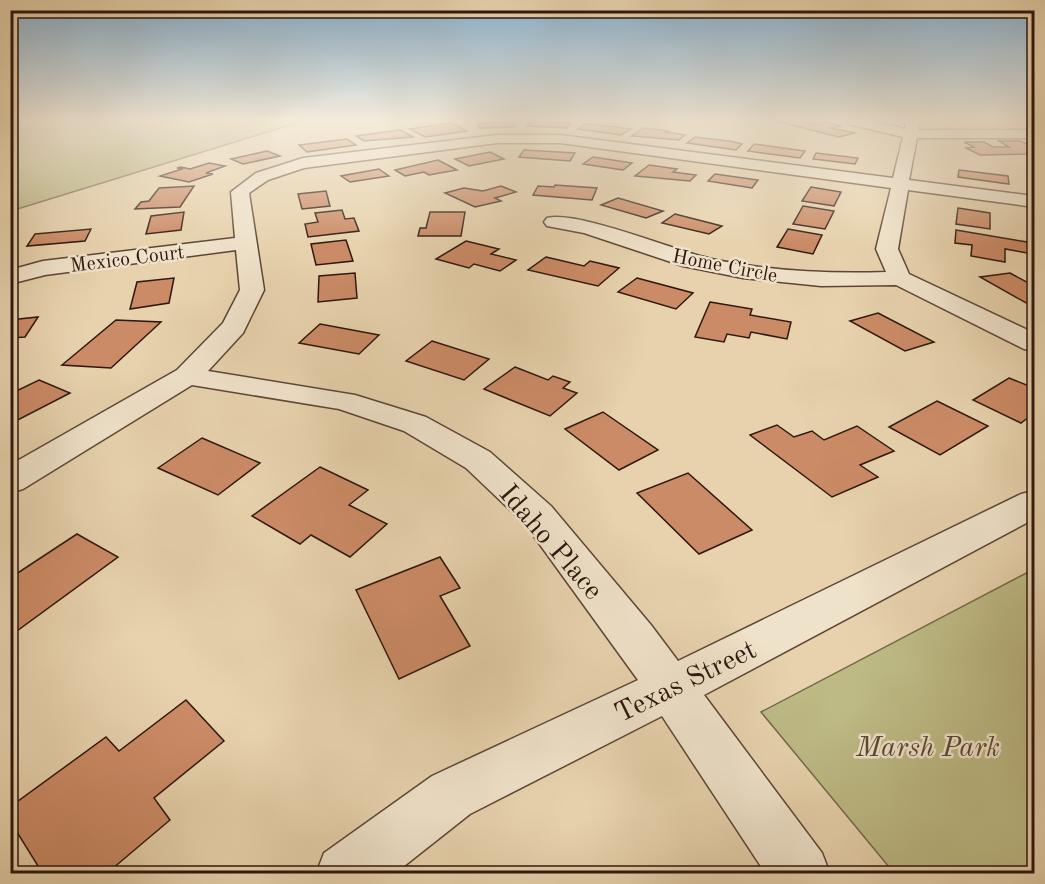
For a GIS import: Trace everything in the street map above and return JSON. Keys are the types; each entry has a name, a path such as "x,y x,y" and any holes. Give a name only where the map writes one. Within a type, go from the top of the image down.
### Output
{"street":[{"path":"10,481 187,376 234,327 252,290 240,192 256,178 277,170 317,162"},
{"path":"736,162 1035,202"},
{"path":"904,162 886,249 900,278 1035,343"},
{"name":"Home Circle","path":"554,222 577,224 689,261 754,274 839,281 900,278"},
{"name":"Mexico Court","path":"10,277 43,268 245,243"},
{"name":"Idaho Place","path":"187,376 344,400 415,424 478,460 538,515 635,638 801,873"},
{"name":"Texas Street","path":"345,873 451,795 671,688 1035,503"}],"green space":[{"path":"11,162 169,162 11,211"},
{"name":"Marsh Park","path":"1034,569 1034,873 894,873 761,712"}],"building":[{"path":"428,162 442,162 457,170 405,176 395,170"},
{"path":"462,162 488,162 469,166"},
{"path":"585,162 632,163 623,170 583,164"},
{"path":"209,163 225,166 206,173 213,174 189,182 160,176 182,169 177,168 190,169"},
{"path":"649,165 677,169 673,172 696,175 690,181 635,176"},
{"path":"379,169 389,176 350,182 341,176"},
{"path":"959,170 1008,176 1009,184 958,177"},
{"path":"715,174 758,180 752,188 708,181"},
{"path":"555,185 597,188 592,200 533,195 538,186 554,187"},
{"path":"194,186 180,207 135,209 141,202 149,201 159,188"},
{"path":"501,186 516,192 495,198 501,201 475,207 445,193 464,188 483,191"},
{"path":"811,187 841,192 834,206 802,201"},
{"path":"326,191 330,206 302,209 298,194"},
{"path":"618,198 663,211 646,218 601,205"},
{"path":"803,206 834,211 825,229 793,224"},
{"path":"958,208 990,213 990,229 956,224"},
{"path":"342,210 345,219 354,218 359,231 308,237 305,224 318,222 315,213"},
{"path":"184,212 181,230 146,234 151,216"},
{"path":"430,212 465,212 461,236 418,236 420,228 426,228"},
{"path":"675,214 722,226 709,234 662,223"},
{"path":"91,229 85,241 27,246 35,234"},
{"path":"788,229 822,235 813,254 777,247"},
{"path":"956,230 1027,242 1028,253 1005,249 1005,262 971,256 972,245 955,243"},
{"path":"346,240 353,261 316,265 311,244"},
{"path":"466,241 499,249 491,254 516,260 500,271 474,264 469,268 436,259"},
{"path":"546,257 584,266 590,261 619,268 598,286 528,270"},
{"path":"355,273 357,298 318,302 319,276"},
{"path":"1010,273 1034,286 1034,303 1028,304 980,277"},
{"path":"174,278 169,303 130,309 137,282"},
{"path":"637,278 693,293 676,309 618,292"},
{"path":"710,302 752,309 750,315 791,322 787,339 751,332 749,338 727,334 724,342 695,337"},
{"path":"878,313 934,342 905,351 850,321"},
{"path":"38,317 25,337 10,338 10,320"},
{"path":"116,320 161,322 111,368 62,365"},
{"path":"320,324 379,335 359,354 299,343"},
{"path":"432,341 489,359 464,380 406,361"},
{"path":"515,367 548,380 553,376 570,382 563,388 577,393 550,416 484,389"},
{"path":"1009,378 1034,388 1034,413 1021,423 973,400"},
{"path":"39,380 70,393 10,424 10,394"},
{"path":"937,401 988,426 940,455 889,427"},
{"path":"603,412 658,450 619,470 565,429"},
{"path":"777,425 794,437 812,431 824,440 857,426 894,451 860,465 878,477 832,497 750,435"},
{"path":"202,438 260,463 218,495 158,468"},
{"path":"320,467 368,490 349,505 387,524 350,557 311,535 300,544 252,516"},
{"path":"688,473 752,530 699,554 637,493"},
{"path":"77,534 118,557 10,636 10,578"},
{"path":"440,557 460,588 440,596 470,646 399,679 356,590"},
{"path":"186,700 224,741 154,798 170,820 106,874 43,874 10,821 10,807 106,737 119,751"}]}
